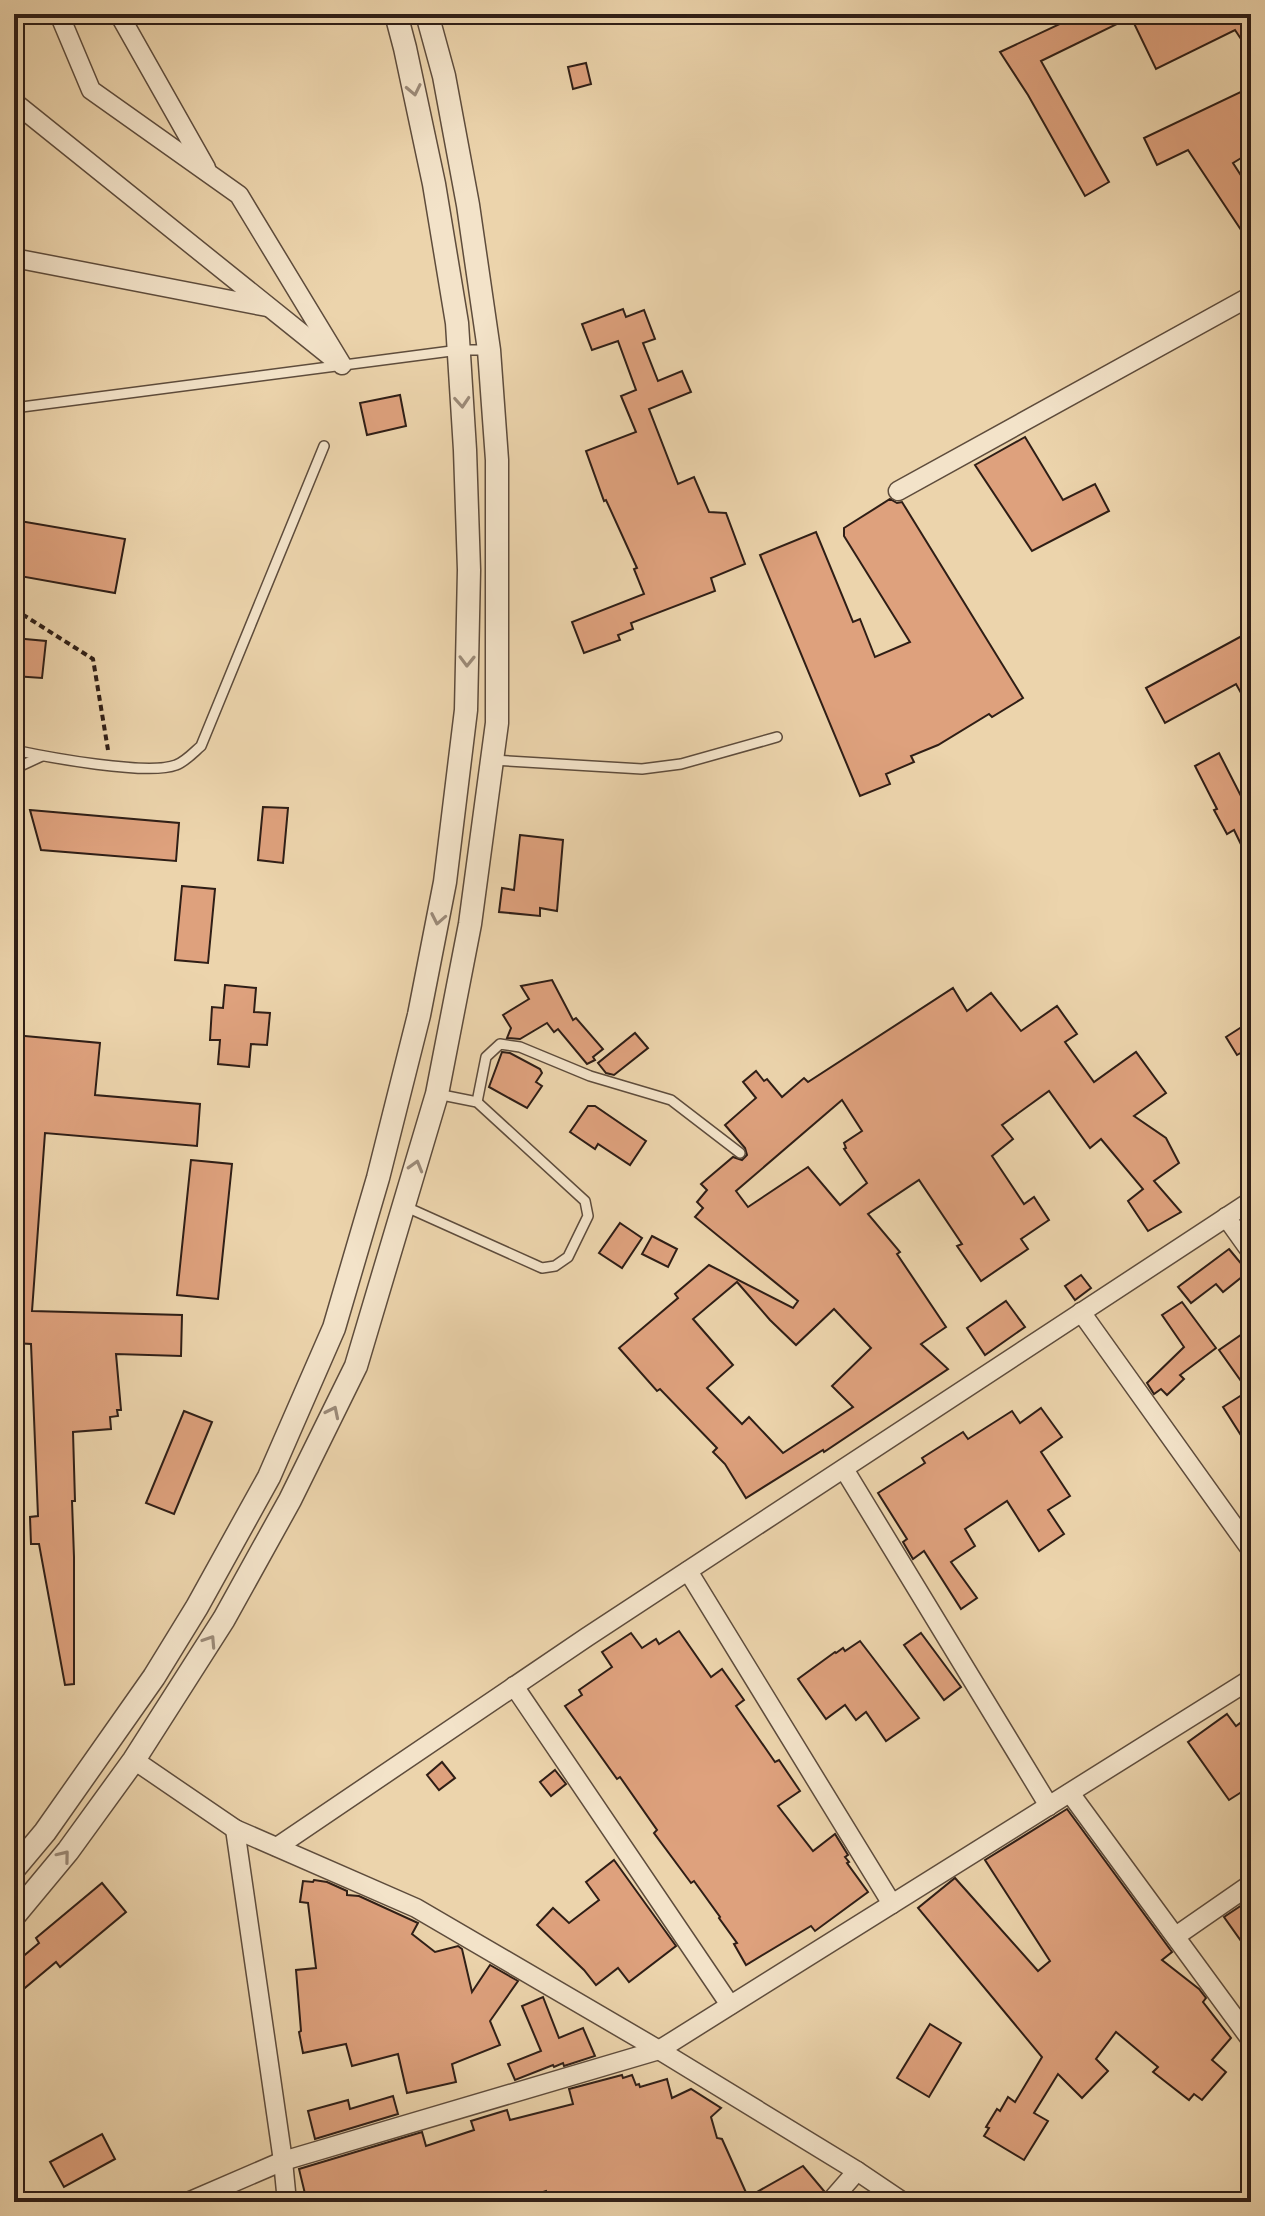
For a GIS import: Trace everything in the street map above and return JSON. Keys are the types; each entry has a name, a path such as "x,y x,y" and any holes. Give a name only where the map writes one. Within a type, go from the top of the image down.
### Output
{"street":[{"path":"59,14 91,90 239,195 342,365"},
{"path":"119,14 209,174"},
{"path":"14,1869 45,1832 154,1677 269,1477 334,1328 378,1178 419,1015 445,882 466,710 469,570 457,323 434,184 396,14"},
{"path":"14,1916 68,1851 134,1760 224,1619 290,1500 356,1366 437,1094 470,924 497,723 497,460 489,350 466,191 444,76 427,14"},
{"path":"14,102 342,365"},
{"path":"14,258 270,307"},
{"path":"898,491 1251,296"},
{"path":"277,1847 514,1686 1251,1201"},
{"path":"1226,1217 1251,1252"},
{"path":"1081,1312 1251,1550"},
{"path":"844,1469 1049,1806"},
{"path":"688,1571 892,1904"},
{"path":"188,2202 283,2161 659,2050 1251,1679"},
{"path":"514,1686 730,2005"},
{"path":"134,1760 235,1829 416,1908 659,2050 903,2202"},
{"path":"1070,1793 1251,2040"},
{"path":"235,1829 287,2202"},
{"path":"1176,1936 1251,1884"},
{"path":"830,2202 857,2171"}],"lane":[{"path":"14,408 459,350 489,350"},
{"path":"14,750 154,769 178,765 201,746 324,446"},
{"path":"492,760 642,769 681,764 777,737"},
{"path":"14,769 42,756"},
{"path":"477,1102 486,1057 500,1044 520,1047 590,1076 671,1100 740,1153"},
{"path":"404,1206 542,1268 555,1266 568,1257 588,1216 585,1201 477,1102 437,1094"}],"path":[{"path":"14,609 93,659 111,765"}],"building":[{"path":"1081,14 1251,14 1251,54 1235,30 1156,69 1131,17 1041,61 1109,182 1085,196 1000,52"},
{"path":"586,63 591,84 573,89 568,67"},
{"path":"1251,87 1251,152 1233,163 1251,191 1251,245 1188,150 1157,165 1144,138"},
{"path":"623,309 626,317 644,310 655,339 643,343 658,381 682,371 691,392 649,409 678,484 694,477 709,512 726,513 745,564 711,578 715,591 631,623 633,629 618,635 620,640 584,653 572,622 644,594 634,569 637,568 604,501 586,451 636,432 621,396 636,390 618,341 592,350 582,324"},
{"path":"400,395 406,426 367,435 360,403"},
{"path":"1025,437 1063,500 1095,484 1109,511 1032,551 975,465"},
{"path":"890,499 902,502 1023,698 992,717 989,714 938,745 911,756 914,762 886,774 890,784 860,796 760,555 816,532 853,622 860,619 875,657 910,642 844,536 844,528"},
{"path":"14,520 125,539 115,593 14,575"},
{"path":"1251,631 1251,711 1236,684 1165,723 1146,688"},
{"path":"14,638 46,641 42,678 14,676"},
{"path":"1219,753 1241,796 1251,790 1251,865 1234,830 1227,834 1195,766"},
{"path":"263,807 288,808 283,863 258,860"},
{"path":"30,810 179,823 176,861 41,850"},
{"path":"520,835 563,840 557,911 540,908 540,916 499,912 502,888 514,890"},
{"path":"182,886 215,889 208,963 175,960"},
{"path":"552,980 573,1020 576,1018 603,1049 593,1057 595,1060 587,1064 558,1029 554,1032 547,1023 520,1039 507,1038 511,1028 503,1015 529,999 521,986"},
{"path":"225,985 256,988 254,1012 270,1013 267,1045 251,1044 249,1067 218,1064 220,1040 210,1040 212,1007 223,1008"},
{"path":"953,988 967,1011 991,993 1021,1031 1057,1006 1077,1034 1065,1042 1094,1082 1136,1052 1166,1093 1134,1116 1166,1138 1179,1163 1154,1181 1181,1212 1148,1231 1128,1201 1143,1189 1101,1139 1090,1148 1049,1091 1002,1125 1013,1139 992,1156 1024,1204 1034,1197 1049,1220 1021,1239 1028,1249 981,1281 957,1246 962,1244 919,1180 868,1214 900,1252 897,1254 946,1327 921,1344 948,1369 824,1452 746,1498 725,1464 713,1452 717,1448 660,1389 657,1391 619,1348 678,1298 675,1294 709,1265 793,1308 798,1301 695,1217 703,1208 697,1202 707,1190 701,1184 733,1157 742,1160 747,1155 745,1148 725,1125 756,1098 743,1082 756,1071 782,1097 804,1078 808,1082","holes":["842,1100 862,1131 844,1143 844,1149 867,1183 840,1205 808,1167 748,1207 736,1191","737,1282 796,1345 834,1309 871,1348 832,1386 853,1407 783,1453 749,1417 742,1424 707,1388 733,1365 693,1319"]},
{"path":"1251,1021 1251,1047 1237,1055 1226,1037"},
{"path":"635,1033 648,1048 614,1075 606,1073 598,1063"},
{"path":"14,1035 100,1043 95,1095 200,1104 197,1146 45,1133 32,1311 182,1315 181,1356 116,1354 121,1410 117,1410 118,1416 110,1417 111,1429 73,1432 74,1684 65,1685 39,1544 31,1544 30,1517 38,1516 31,1344 14,1343"},
{"path":"502,1052 510,1053 542,1073 536,1082 542,1086 527,1108 489,1087"},
{"path":"588,1106 595,1106 646,1141 630,1165 598,1144 595,1149 570,1132"},
{"path":"191,1160 232,1164 218,1299 177,1295"},
{"path":"620,1223 642,1238 622,1268 599,1253"},
{"path":"652,1236 677,1249 668,1267 642,1254"},
{"path":"1229,1249 1248,1272 1223,1292 1216,1284 1191,1303 1178,1287"},
{"path":"1081,1275 1091,1288 1075,1300 1065,1286"},
{"path":"1006,1301 1025,1327 985,1355 967,1328"},
{"path":"1182,1302 1216,1348 1180,1375 1184,1379 1167,1395 1161,1389 1154,1394 1147,1383 1184,1347 1162,1315"},
{"path":"1251,1328 1251,1451 1223,1407 1248,1391 1219,1350"},
{"path":"1041,1408 1062,1437 1041,1452 1070,1496 1048,1510 1064,1534 1039,1551 1007,1501 965,1529 975,1546 951,1562 977,1598 961,1609 924,1551 913,1559 903,1542 907,1539 878,1493 925,1463 922,1458 963,1432 968,1439 1012,1411 1020,1423"},
{"path":"184,1411 212,1422 174,1514 146,1503"},
{"path":"679,1631 711,1677 722,1669 744,1700 736,1706 775,1762 779,1760 800,1791 778,1806 813,1851 835,1834 848,1855 845,1857 847,1863 868,1892 815,1931 811,1926 746,1965 734,1944 737,1943 720,1917 654,1833 657,1830 620,1777 617,1779 565,1706 582,1695 579,1690 612,1667 602,1652 631,1633 642,1648 656,1639 659,1644"},
{"path":"921,1633 961,1687 944,1700 904,1645"},
{"path":"860,1641 919,1718 886,1741 866,1712 856,1720 845,1705 826,1719 798,1679 835,1652 843,1648 845,1651"},
{"path":"1227,1714 1236,1726 1251,1715 1251,1786 1229,1800 1188,1742"},
{"path":"442,1762 455,1778 439,1790 427,1775"},
{"path":"555,1770 566,1784 551,1796 540,1782"},
{"path":"1067,1809 1172,1952 1162,1960 1199,1989 1206,1998 1203,2002 1231,2038 1212,2060 1226,2072 1202,2100 1194,2094 1189,2100 1153,2072 1158,2067 1116,2032 1096,2059 1108,2071 1082,2098 1058,2074 1034,2113 1048,2121 1024,2160 984,2136 997,2109 1000,2111 1008,2097 1015,2102 1042,2057 918,1908 955,1878 1038,1971 1050,1961 985,1860"},
{"path":"614,1860 676,1946 629,1982 618,1968 596,1985 537,1925 553,1908 569,1923 599,1900 586,1882"},
{"path":"303,1881 327,1882 347,1891 347,1895 359,1896 418,1923 412,1934 435,1952 458,1946 462,1949 472,1992 490,1965 518,1981 490,2021 500,2045 452,2064 456,2082 407,2093 398,2054 352,2066 346,2044 303,2053 296,1970 316,1968 308,1903 300,1902"},
{"path":"102,1883 126,1912 60,1967 56,1962 14,1997 14,1964 39,1943 36,1938"},
{"path":"1251,1899 1251,1955 1224,1917"},
{"path":"543,1997 559,2038 583,2028 595,2056 564,2066 563,2063 553,2065 515,2080 508,2064 541,2051 522,2006"},
{"path":"930,2024 961,2043 929,2097 897,2078"},
{"path":"622,2075 623,2078 632,2075 640,2087 667,2079 672,2098 691,2089 721,2108 711,2117 717,2138 722,2139 748,2197 803,2166 824,2191 813,2202 797,2202 791,2194 775,2202 549,2202 546,2191 513,2202 307,2202 299,2169 422,2132 426,2146 474,2130 471,2121 507,2110 510,2120 573,2104 569,2089"},
{"path":"393,2096 398,2114 315,2139 308,2111 348,2100 350,2109"},
{"path":"102,2134 115,2159 64,2187 50,2162"}]}
